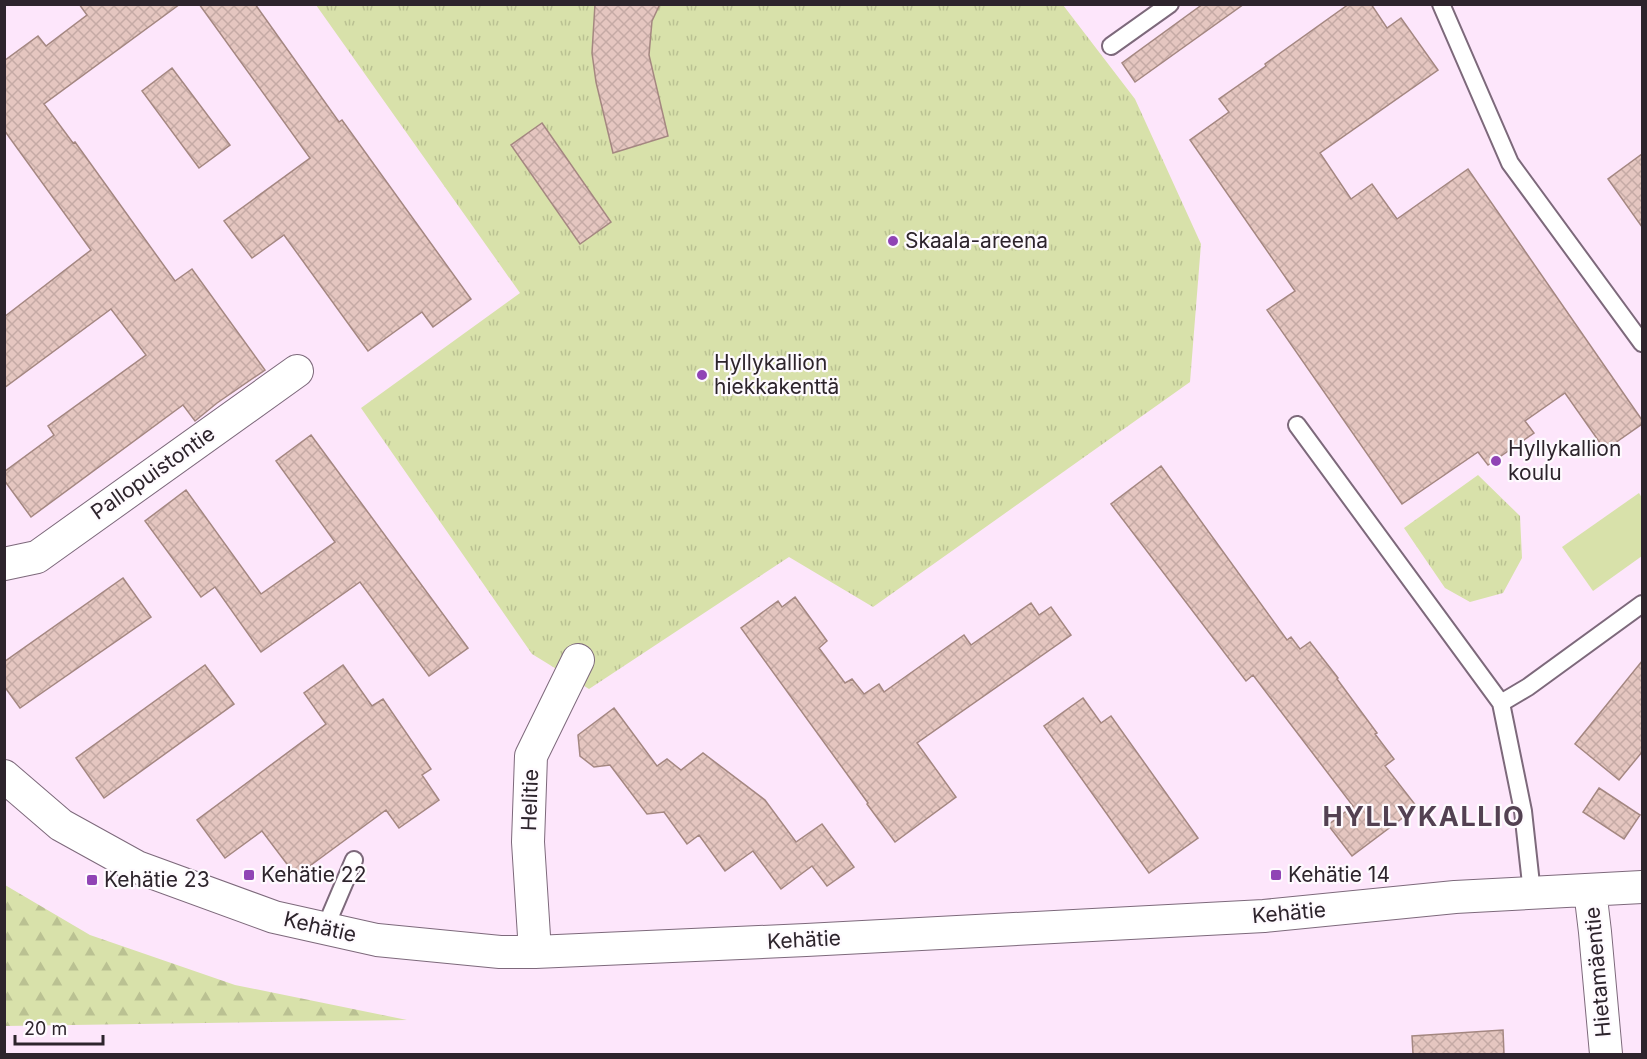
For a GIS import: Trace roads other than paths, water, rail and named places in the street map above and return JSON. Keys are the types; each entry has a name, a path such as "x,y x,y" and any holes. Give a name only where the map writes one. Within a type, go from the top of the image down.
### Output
{"street":[{"name":"Pallopuistontie","path":"4,564 37,556 297,371"},
{"name":"Helitie","path":"535,952 528,842 531,756 578,660"},
{"name":"Kehätie","path":"4,776 61,825 137,867 274,917 377,940 500,952 806,940 1264,916 1455,897 1642,887"},
{"name":"Hietamäentie","path":"1590,890 1596,932 1606,1054"}],"lane":[{"path":"1112,46 1170,4"},
{"path":"1440,4 1510,163 1642,342"},
{"path":"1297,425 1502,703 1522,811 1532,893"},
{"path":"1502,703 1528,687 1642,604"},
{"path":"328,929 331,914 354,860"}],"place":[{"name":"Skaala-areena","path":"893,241"},
{"name":"Hyllykallion hiekkakenttä","path":"702,375"},
{"name":"Hyllykallion koulu","path":"1496,461"},
{"name":"Kehätie 22","path":"249,875"},
{"name":"Kehätie 14","path":"1276,875"},
{"name":"Kehätie 23","path":"92,880"}],"district":[{"name":"HYLLYKALLIO","path":"1424,817"}]}
